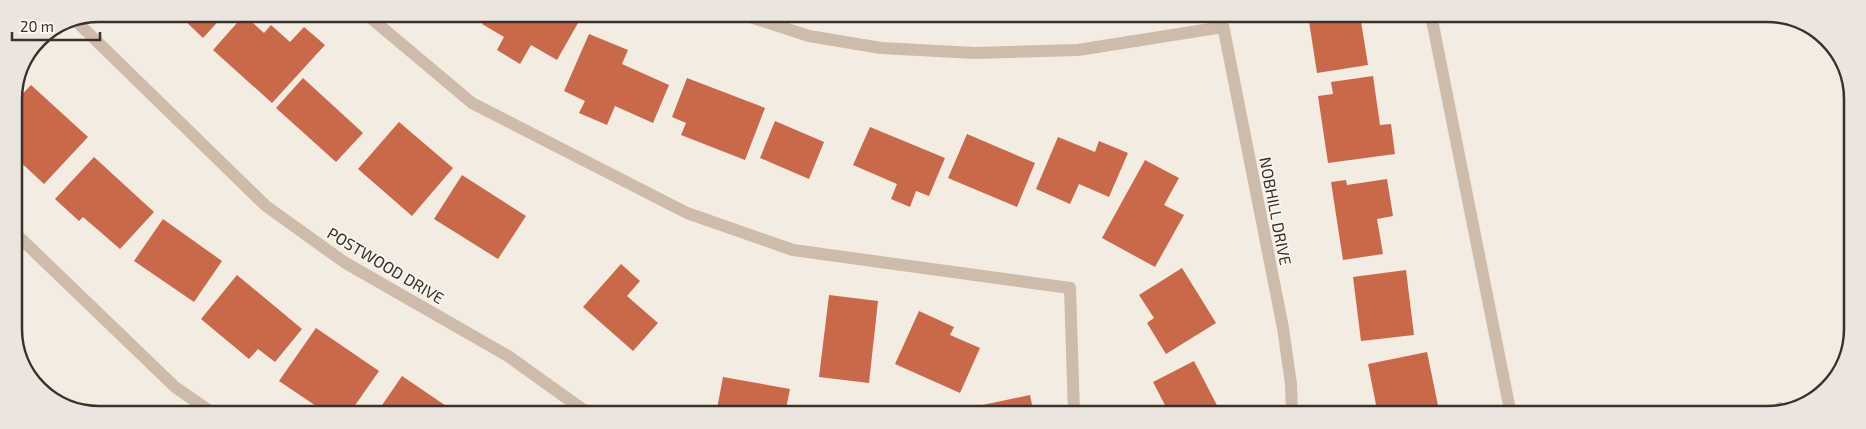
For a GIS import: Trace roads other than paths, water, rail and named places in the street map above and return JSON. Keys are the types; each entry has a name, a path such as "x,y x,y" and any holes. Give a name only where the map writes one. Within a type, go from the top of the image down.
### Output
{"street":[{"path":"376,22 472,103 687,214 793,250 1070,288 1074,406"},
{"path":"766,22 809,36 881,48 975,53 1078,50 1217,22"},
{"name":"NOBHILL DRIVE","path":"1222,22 1283,328 1291,384 1292,406"},
{"path":"1432,22 1509,406"},
{"name":"POSTWOOD DRIVE","path":"80,25 266,206 344,262 508,356 579,406"},
{"path":"22,240 175,388 202,406"}]}
